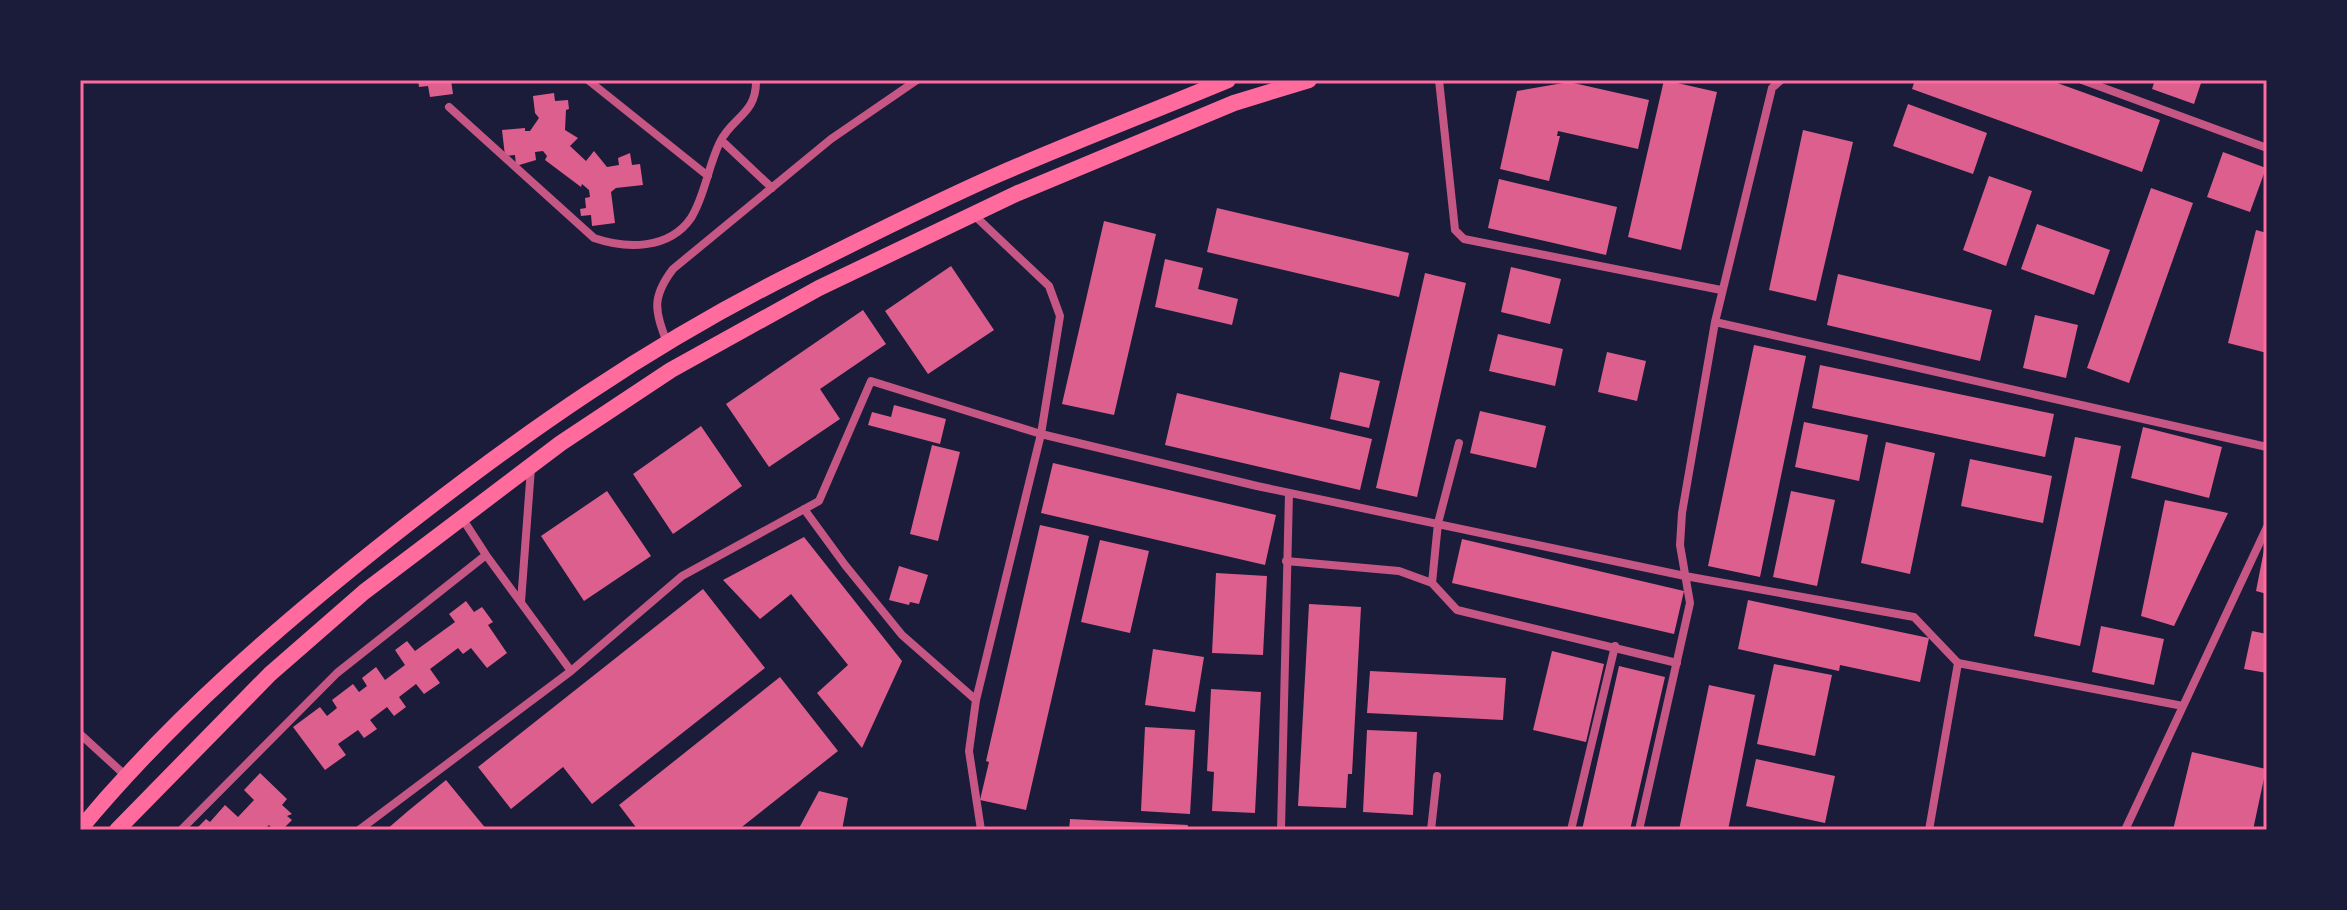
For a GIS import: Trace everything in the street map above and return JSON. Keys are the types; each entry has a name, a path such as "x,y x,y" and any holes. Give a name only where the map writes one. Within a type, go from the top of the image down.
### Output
{"highway":[{"path":"80,829 127,777 262,642 527,432 616,373 793,273 996,175 1228,80"},
{"path":"117,830 217,725 298,648 364,592 531,466 671,370 819,288 973,214 1234,103 1309,80"}],"street":[{"path":"588,80 708,176"},
{"path":"449,107 594,238 616,245 640,245 678,231 691,218 721,140 754,100 756,80"},
{"path":"667,344 656,302 661,286 673,269 831,139 917,80"},
{"path":"1439,80 1455,230 1464,239 1721,290"},
{"path":"1764,80 1772,88"},
{"path":"1639,830 1690,603 1680,545 1682,513 1721,290 1772,88 1781,80"},
{"path":"2082,80 2267,148"},
{"path":"721,140 772,188"},
{"path":"973,214 1049,286 1060,316 1041,434 976,700 969,751 981,830"},
{"path":"1715,322 2267,447"},
{"path":"359,830 571,671 682,576 819,501 871,381 1041,434 1289,493 1685,576 1914,617 1958,663 2183,706"},
{"path":"1432,583 1438,523 1459,443"},
{"path":"521,603 531,466"},
{"path":"1281,830 1289,493"},
{"path":"804,509 902,635 976,700"},
{"path":"462,517 571,671"},
{"path":"2125,830 2267,527"},
{"path":"181,830 337,673 486,555"},
{"path":"1286,561 1399,571 1432,583 1457,610 1677,663"},
{"path":"1571,830 1615,646"},
{"path":"1929,830 1958,663"},
{"path":"80,734 127,777"},
{"path":"1431,830 1437,776"}],"building":[{"path":"418,80 451,80 453,94 430,97 428,86 419,87"},
{"path":"1664,80 1717,92 1681,250 1628,237"},
{"path":"1915,80 2049,80 2160,120 2142,172 1912,89"},
{"path":"2155,80 2202,80 2194,104 2152,89"},
{"path":"1569,82 1649,100 1638,149 1558,131 1557,136 1560,136 1549,181 1500,169 1517,91"},
{"path":"554,93 555,101 568,100 565,130 578,138 570,146 586,161 594,151 607,167 619,165 618,158 630,153 632,165 640,164 643,185 616,188 611,192 615,223 592,226 591,215 581,216 580,209 586,208 585,198 590,197 589,190 545,160 547,156 543,151 535,152 536,160 516,166 515,155 505,156 502,130 525,128 525,131 530,131 539,118 535,113 533,96"},
{"path":"1908,104 1987,133 1973,174 1893,146"},
{"path":"1803,130 1853,142 1816,301 1769,290"},
{"path":"2223,152 2266,168 2250,212 2207,197"},
{"path":"1989,176 2032,191 2006,266 1963,250"},
{"path":"1499,179 1617,207 1606,255 1488,228"},
{"path":"2151,188 2193,203 2129,383 2087,368"},
{"path":"1217,208 1409,253 1399,297 1207,252"},
{"path":"1104,221 1156,234 1114,415 1062,404"},
{"path":"2037,224 2110,250 2094,295 2021,269"},
{"path":"2256,230 2267,233 2267,353 2228,343"},
{"path":"1165,259 1203,268 1198,289 1238,299 1232,325 1155,307"},
{"path":"951,266 994,330 928,374 885,311"},
{"path":"1511,267 1561,279 1550,324 1501,312"},
{"path":"1425,273 1466,283 1417,497 1376,488"},
{"path":"1838,274 1992,310 1980,361 1827,325"},
{"path":"863,310 886,344 820,389 840,419 769,467 726,404"},
{"path":"2035,315 2078,325 2066,378 2023,368"},
{"path":"1498,334 1563,349 1555,386 1489,371"},
{"path":"1754,345 1806,356 1760,577 1708,566"},
{"path":"1607,352 1646,361 1637,401 1598,392"},
{"path":"1820,365 2054,414 2045,457 1812,408"},
{"path":"1340,372 1380,381 1369,428 1330,419"},
{"path":"1177,393 1372,439 1360,490 1165,445"},
{"path":"894,405 946,419 940,444 868,425 872,412 891,417"},
{"path":"1480,411 1546,426 1536,468 1470,453"},
{"path":"1804,422 1868,435 1859,481 1795,467"},
{"path":"701,426 742,486 673,534 633,474"},
{"path":"2143,427 2222,447 2209,498 2131,478"},
{"path":"2075,437 2121,446 2080,646 2034,636"},
{"path":"1886,442 1935,453 1910,574 1861,563"},
{"path":"932,445 960,452 938,541 910,534"},
{"path":"1970,459 2052,476 2043,523 1961,506"},
{"path":"1053,463 1276,515 1265,565 1041,513"},
{"path":"607,491 651,556 584,601 541,536"},
{"path":"1791,491 1835,500 1817,586 1773,577"},
{"path":"2165,500 2228,513 2174,626 2141,616"},
{"path":"1040,525 1089,536 1026,810 980,800 989,762 986,761"},
{"path":"804,537 902,661 862,748 817,693 848,665 791,594 760,619 723,580"},
{"path":"1462,539 1684,591 1674,634 1452,583"},
{"path":"1100,540 1149,551 1130,633 1081,622"},
{"path":"2264,550 2267,551 2267,594 2256,591"},
{"path":"899,566 928,575 919,604 889,600"},
{"path":"1216,573 1267,576 1263,655 1212,653"},
{"path":"703,589 765,668 592,804 563,767 511,809 478,767"},
{"path":"1748,600 1929,638 1920,682 1840,665 1839,671 1738,649"},
{"path":"466,601 474,612 482,607 493,622 488,625 507,653 487,668 471,648 463,654 458,648 430,669 440,683 424,694 416,684 399,697 406,707 394,716 387,707 370,720 377,729 364,738 358,730 338,744 346,755 325,770 293,727 320,707 327,716 337,708 332,700 353,684 359,692 367,686 362,678 376,667 385,680 405,665 395,650 407,641 415,651 455,622 449,614"},
{"path":"1309,604 1361,607 1352,774 1348,774 1346,808 1298,806"},
{"path":"2101,626 2164,639 2154,685 2092,672"},
{"path":"2252,631 2267,634 2267,673 2244,669"},
{"path":"1153,649 1204,657 1195,712 1145,705"},
{"path":"1552,651 1604,664 1586,742 1533,730"},
{"path":"1774,664 1832,675 1815,756 1757,744"},
{"path":"1619,666 1665,677 1630,830 1582,830"},
{"path":"1370,671 1506,678 1503,720 1367,713"},
{"path":"780,677 838,751 738,830 638,830 619,805"},
{"path":"1709,685 1755,695 1728,830 1679,830"},
{"path":"1211,689 1261,692 1255,813 1212,811 1214,772 1207,771"},
{"path":"1145,727 1195,730 1190,814 1141,811"},
{"path":"1367,730 1417,732 1413,815 1363,812"},
{"path":"2192,752 2266,769 2253,830 2173,830"},
{"path":"1756,759 1835,776 1825,823 1746,806"},
{"path":"260,773 287,799 282,805 292,814 287,816 292,820 282,830 274,830 269,825 263,830 195,830 206,819 210,822 225,805 238,817 254,800 244,790"},
{"path":"446,780 487,830 386,830 408,811"},
{"path":"819,791 848,798 842,830 798,830"},
{"path":"1070,819 1188,825 1187,830 1069,830"}]}
